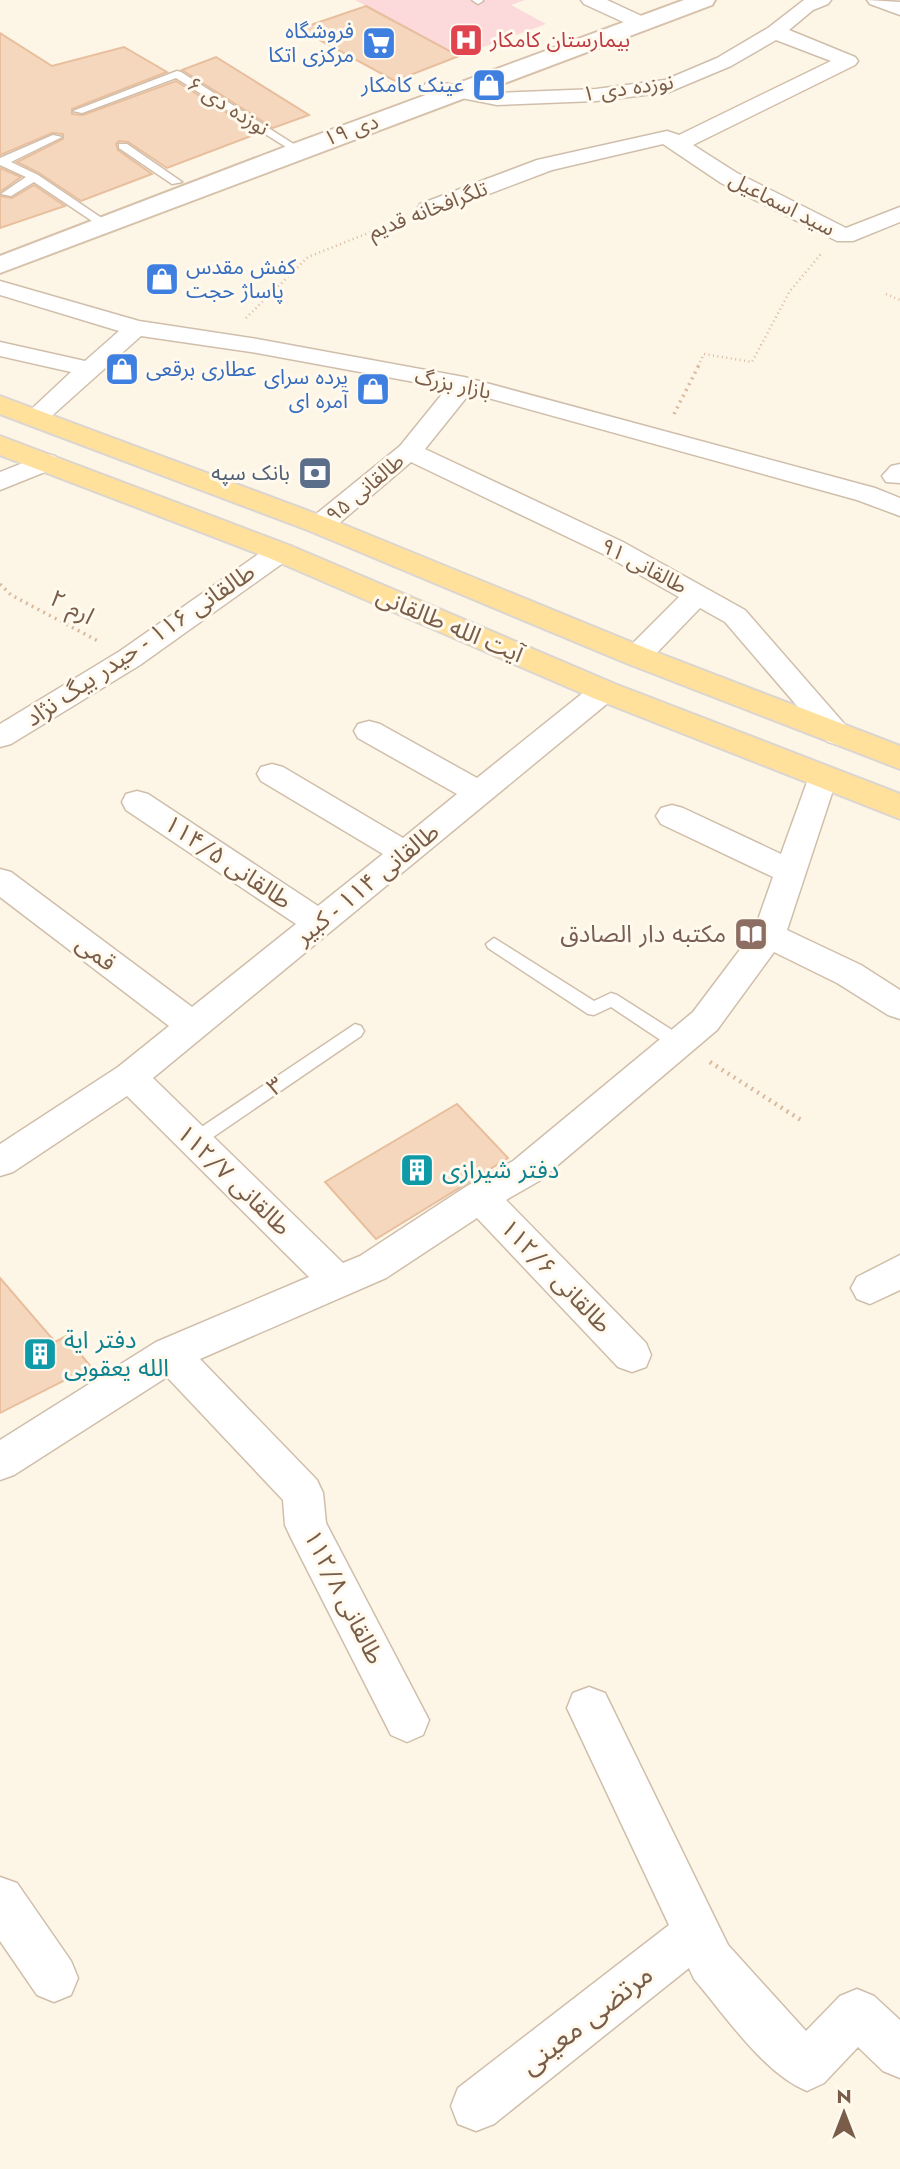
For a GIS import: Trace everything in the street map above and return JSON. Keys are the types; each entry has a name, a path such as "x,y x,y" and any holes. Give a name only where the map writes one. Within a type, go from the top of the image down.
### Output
{"main road":[{"name":"۱۹ دی","path":"633,20 669,0"},
{"name":"۱۹ دی","path":"0,247 97,219 633,20 704,0"},
{"name":"۱۹ دی","path":"0,265 176,182 291,146"},
{"name":"آیت الله طالقانی","path":"0,404 320,525 636,656 900,758"},
{"name":"آیت الله طالقانی","path":"0,444 280,552 604,691 900,807"}],"street":[{"path":"591,0 633,20"},
{"name":"نوزده دی ۱","path":"444,90 510,98 596,95 669,86 724,62 775,32 806,6 821,0"},
{"path":"877,0 900,9"},
{"path":"672,141 848,61 775,32"},
{"name":"تلگرافخانه قدیم","path":"428,209 545,165 672,141"},
{"name":"سید اسماعیل","path":"672,141 729,178 845,236"},
{"path":"845,236 900,214"},
{"name":"بازار بزرگ","path":"0,288 136,328 464,384 866,494 900,508"},
{"path":"36,417 136,328"},
{"path":"0,349 89,369"},
{"name":"طالقانی ۹۵","path":"320,525 409,451 464,384"},
{"name":"طالقانی ۹۱","path":"409,451 613,548 735,616 839,735"},
{"path":"0,482 46,462"},
{"name":"طالقانی ۱۱۶ - حیدر بیگ نژاد","path":"0,737 130,658 280,552"},
{"path":"636,656 697,595"},
{"name":"طالقانی ۱۱۴ - کبیر","path":"0,1161 130,1077 604,691"},
{"path":"369,731 479,793"},
{"path":"272,774 405,853"},
{"path":"0,1462 170,1354 373,1267 480,1197 526,1171 705,1021 769,935 822,778"},
{"name":"طالقانی ۱۱۴/۵","path":"137,802 319,923"},
{"path":"673,817 789,871"},
{"name":"قمی","path":"0,880 193,1026"},
{"path":"769,935 849,974 900,1006"},
{"name":"طالقانی ۱۱۲/۷","path":"130,1077 338,1282"},
{"name":"طالقانی ۱۱۲/۶","path":"480,1197 632,1355"},
{"name":"طالقانی ۱۱۲/۸","path":"170,1354 303,1493 306,1525 407,1720"},
{"path":"589,1708 711,1962 766,2026 807,2066 857,2013 900,2054"},
{"path":"0,1900 54,1979"},
{"name":"مرتضی معینی","path":"476,2106 697,1932"}],"lane":[{"name":"نوزده دی ۶","path":"78,111 177,74 291,146"},
{"path":"1,162 57,137"},
{"path":"123,146 176,182"},
{"path":"1,162 34,177 97,219"},
{"path":"7,194 34,177"},
{"path":"494,944 594,1009 611,999 677,1042"},
{"name":"۳","path":"194,1141 355,1031"}],"path":[{"name":"تلگرافخانه قدیم","path":"222,341 308,257 428,209"},
{"name":"سید اسماعیل","path":"662,439 704,354 752,362 790,291 822,253 845,236"},
{"path":"886,294 900,300"},
{"name":"ارم ۲","path":"0,584 11,595 130,658"},
{"path":"677,1042 804,1122"}],"shaded area":[{"name":"بیمارستان کامکار","path":"355,0 525,0 511,5 546,24 459,56"}],"building":[{"name":"فروشگاه مرکزی اتکا","path":"366,6 459,56 395,81 299,29"},
{"path":"0,33 52,66 124,47 167,72 72,109 72,114 83,115 176,81 259,133 167,168 128,142 119,141 116,144 118,150 152,174 81,201 17,162 63,139 63,134 52,133 0,155"},
{"path":"216,57 309,115 273,128 182,70"},
{"path":"0,168 21,177 0,192"},
{"path":"34,185 65,206 0,228 0,196 12,198"},
{"name":"دفتر شیرازی","path":"457,1104 508,1158 376,1239 325,1182"},
{"name":"دفتر ایة الله یعقوبی","path":"0,1278 55,1342 66,1336 91,1367 0,1413"}],"place":[{"name":"بیمارستان کامکار","path":"466,40"},
{"name":"فروشگاه مرکزی اتکا","path":"379,43"},
{"name":"عینک کامکار","path":"489,85"},
{"name":"کفش مقدس پاساژ حجت","path":"162,279"},
{"name":"عطاری برقعی","path":"122,369"},
{"name":"پرده سرای آمره ای","path":"373,389"},
{"name":"بانک سپه","path":"315,473"},
{"name":"مکتبه دار الصادق","path":"751,934"},
{"name":"دفتر شیرازی","path":"417,1170"},
{"name":"دفتر ایة الله یعقوبی","path":"40,1354"}]}
